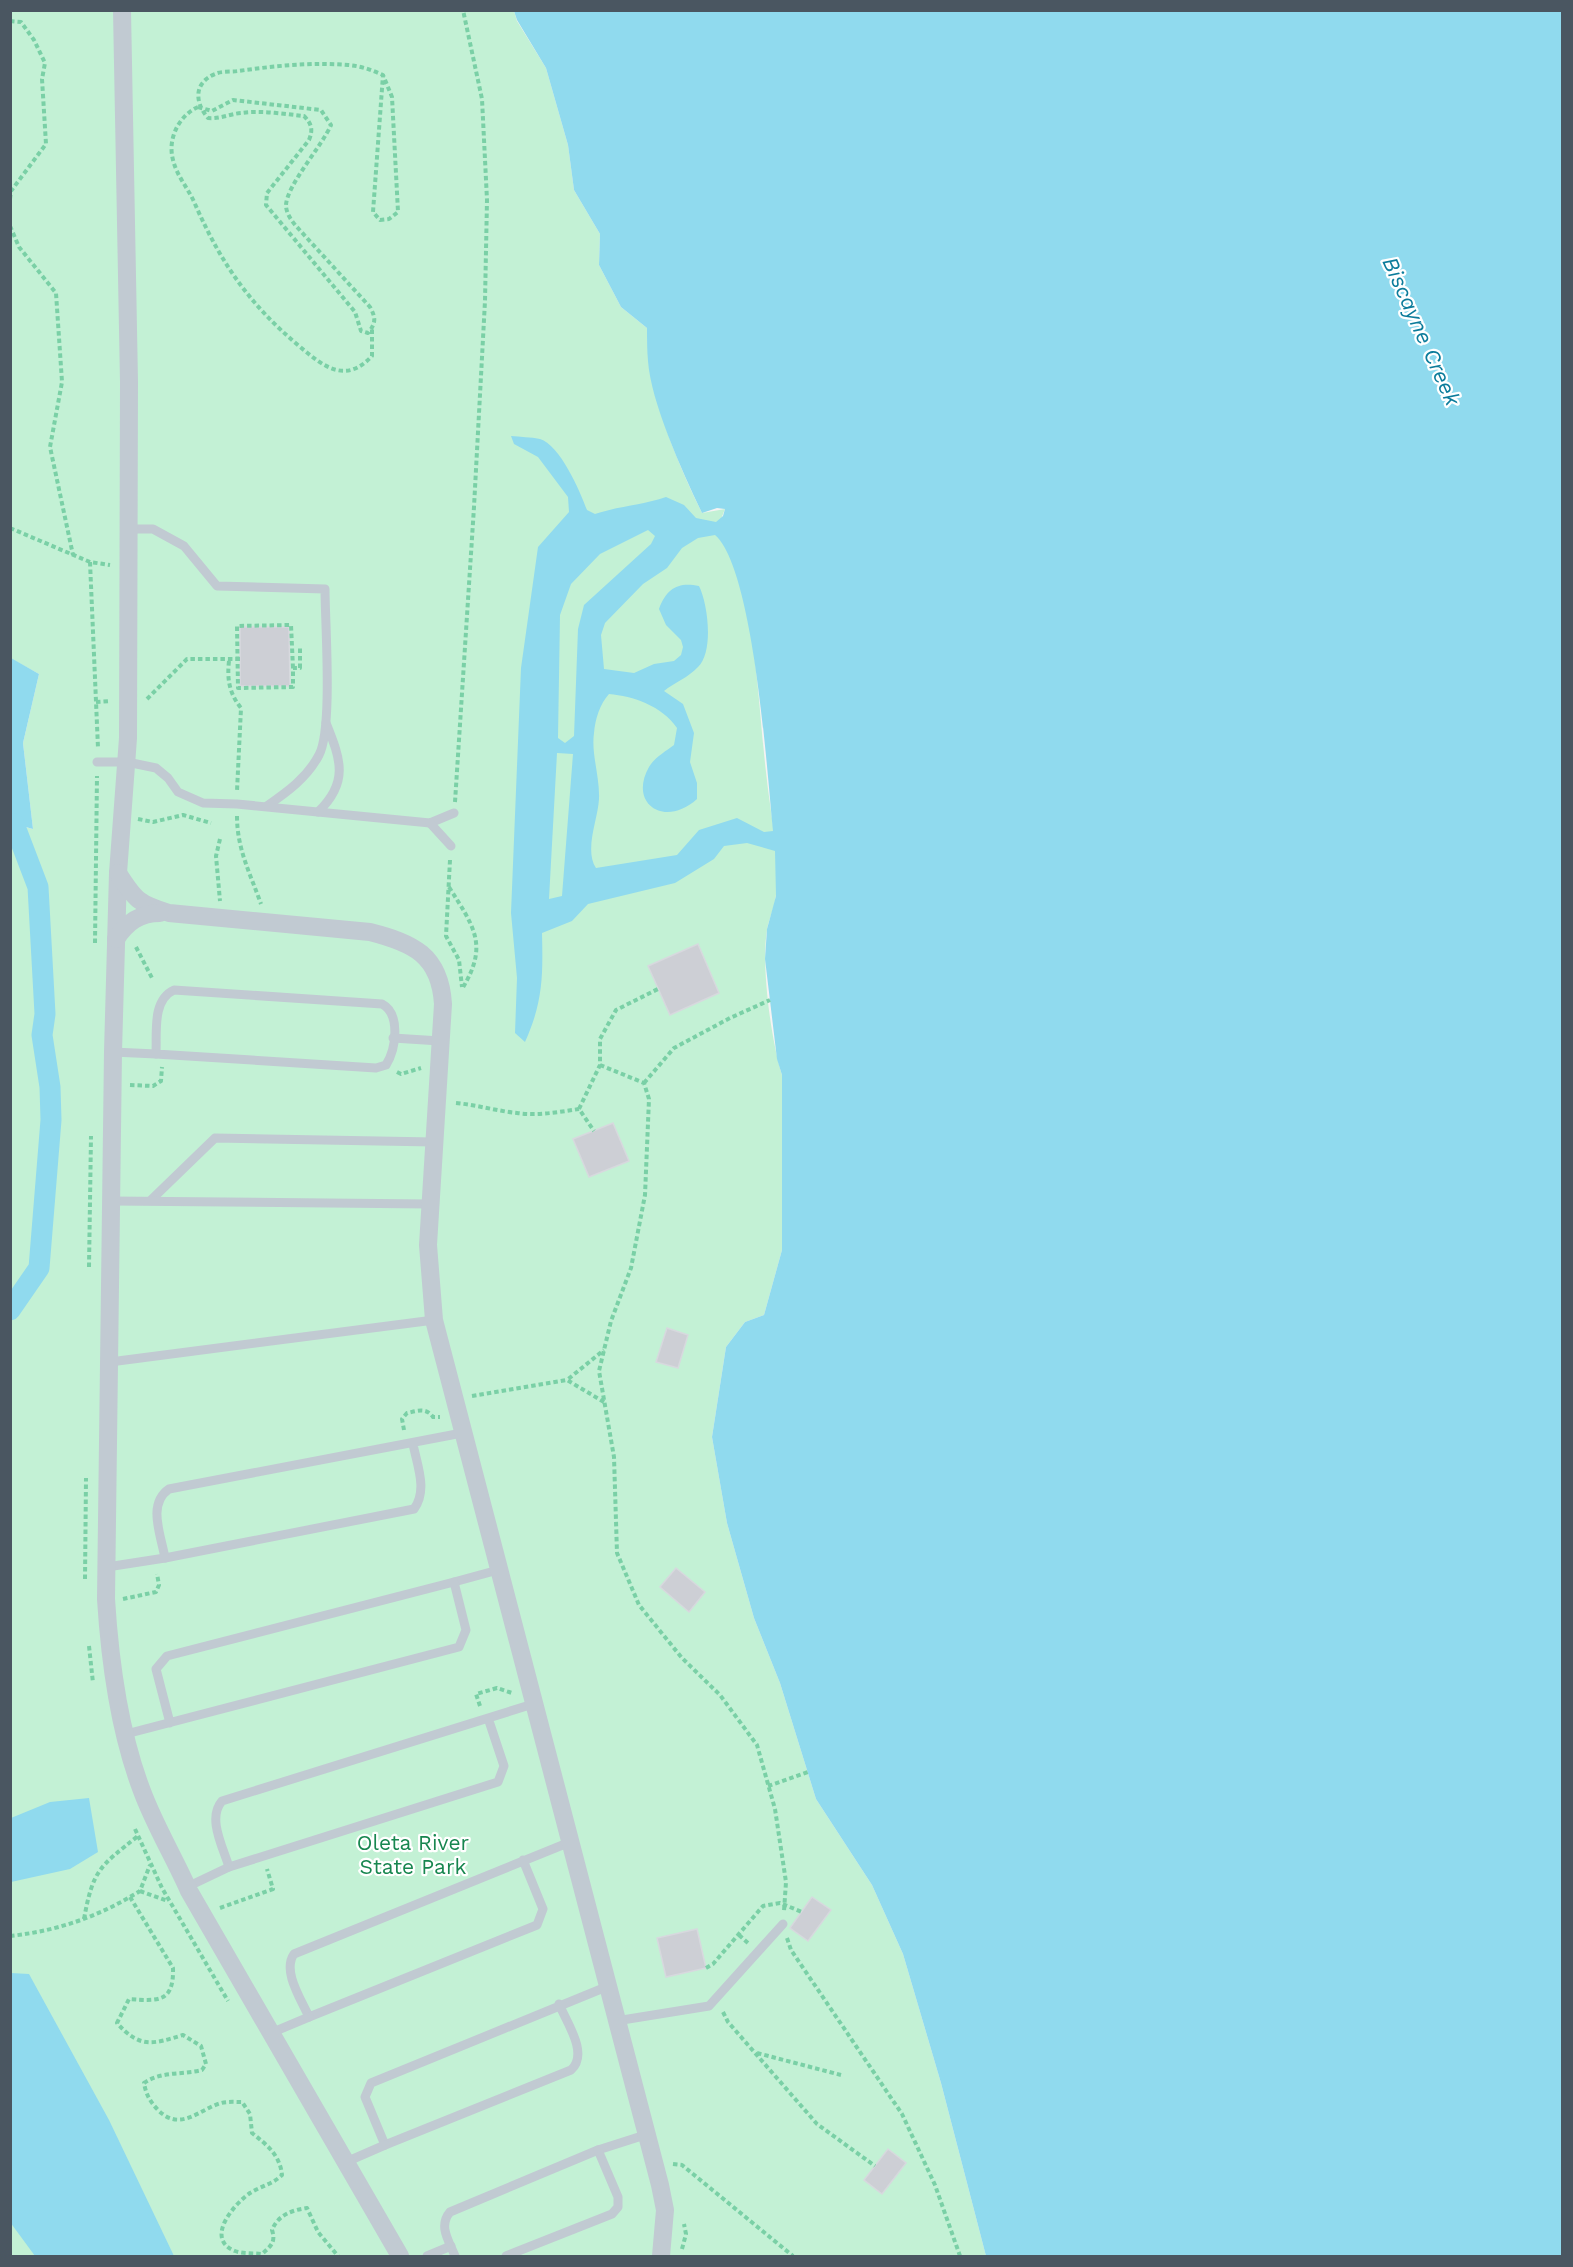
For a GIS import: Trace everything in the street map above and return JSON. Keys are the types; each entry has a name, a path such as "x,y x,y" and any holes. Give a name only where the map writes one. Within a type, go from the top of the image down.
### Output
{"street":[{"path":"122,10 129,382 128,698 127,762 118,873 120,932 113,1052 106,1599 110,1652 126,1734 142,1791 162,1837 188,1889 400,2256"},
{"path":"118,873 131,893 146,907 168,913 370,932 398,939 418,950 429,960 442,987 428,1245 434,1320 665,2210 662,2256"},
{"path":"120,932 137,917 168,913"}],"lane":[{"path":"128,529 153,529 184,546 217,586 325,589 326,723 321,752 308,773 267,806"},
{"path":"318,812 336,789 340,771 336,749 326,723"},
{"path":"97,762 127,762 156,768 168,778 178,792 203,803 267,806 430,823 454,813"},
{"path":"430,823 451,846"},
{"path":"113,1052 376,1068 386,1065 391,1056 394,1016 390,1008 382,1004 174,990 164,995 159,1004 156,1054"},
{"path":"393,1038 440,1041"},
{"path":"152,1200 215,1138 434,1142"},
{"path":"111,1202 152,1200 429,1204"},
{"path":"110,1362 434,1320"},
{"path":"165,1558 156,1505 160,1495 169,1489 462,1433"},
{"path":"107,1567 165,1558 414,1509 420,1500 422,1491 413,1443"},
{"path":"170,1723 156,1670 167,1656 498,1570"},
{"path":"126,1734 459,1647 466,1630 454,1582"},
{"path":"229,1868 215,1818 216,1809 222,1801 533,1704"},
{"path":"188,1889 229,1868 498,1782 504,1766 488,1718"},
{"path":"309,2017 289,1970 289,1961 294,1954 570,1842"},
{"path":"271,2033 537,1925 543,1909 523,1860"},
{"path":"616,2021 710,2006 783,1924"},
{"path":"385,2145 365,2097 371,2083 559,2004 606,1987"},
{"path":"346,2162 572,2070 578,2064 580,2054 559,2004"},
{"path":"455,2256 443,2228 444,2218 450,2211 598,2150 645,2135"},
{"path":"506,2256 612,2214 618,2207 618,2197 598,2150"},
{"path":"427,2256 451,2246"}],"path":[{"path":"454,813 474,507 485,301 487,200 482,99 463,10"},
{"path":"10,21 21,22 34,40 45,63 42,79 46,144 11,191 10,199"},
{"path":"372,328 368,333 361,331 355,312 266,206 267,193 309,140 312,133 310,123 304,116 263,112 241,112 222,118 208,118 198,107 197,97 203,84 215,74 301,64 348,65 383,75"},
{"path":"383,75 392,97 398,212 389,219 380,220 373,212 383,75"},
{"path":"233,100 248,101 321,110 328,117 331,125 327,135 291,190 286,205 288,216 370,307 375,317 372,328 372,356 364,364 354,369 328,369 267,319 246,295 201,220 194,202 175,169 172,139 186,115 198,107 212,111 233,100"},
{"path":"10,226 19,247 56,293 62,381 50,447 73,555"},
{"path":"10,528 90,562 128,568"},
{"path":"90,562 97,762 95,945"},
{"path":"291,625 293,687 238,688 239,659 237,626 291,625"},
{"path":"293,668 300,668 300,646"},
{"path":"96,702 128,698 148,699 187,659 239,659"},
{"path":"123,816 153,822 183,815 211,823"},
{"path":"220,839 216,856 222,917"},
{"path":"451,846 446,936 459,960 462,998"},
{"path":"449,887 475,935 478,952 474,970 462,989"},
{"path":"120,932 153,980"},
{"path":"579,1109 600,1065 600,1039 616,1010 658,989"},
{"path":"644,1083 674,1048 770,1000"},
{"path":"120,1085 153,1086 161,1081 162,1066 156,1054"},
{"path":"386,1065 401,1074 413,1068 431,1067"},
{"path":"600,1065 644,1083 649,1099 645,1195 631,1268 611,1321 599,1371 614,1457 617,1553 639,1605 682,1658 720,1695 757,1745 768,1786 786,1882 783,1924 791,1950 902,2114 935,2185 960,2256"},
{"path":"456,1114 458,1091"},
{"path":"437,1101 491,1106 517,1113 545,1114 579,1109"},
{"path":"579,1109 594,1131"},
{"path":"89,1269 91,1127"},
{"path":"453,1398 567,1380 604,1350"},
{"path":"567,1380 604,1402"},
{"path":"470,1386 474,1404"},
{"path":"413,1443 405,1432 402,1419 407,1413 423,1410 433,1417 446,1418"},
{"path":"86,1475 86,1587"},
{"path":"114,1599 156,1592 159,1585 154,1560"},
{"path":"89,1644 95,1689"},
{"path":"477,1694 497,1688 510,1693 518,1691"},
{"path":"768,1786 808,1772"},
{"path":"134,1826 169,1901 232,2008"},
{"path":"84,1919 92,1881 106,1862 138,1836"},
{"path":"13,1936 56,1929 84,1919 141,1891 162,1837"},
{"path":"217,1909 273,1889 263,1857"},
{"path":"169,1901 188,1889"},
{"path":"141,1891 169,1901"},
{"path":"130,1897 173,1968 173,1979 169,1994 160,2000 129,1999 117,2023 129,2036 142,2042 159,2044 183,2035 201,2046 206,2064 202,2070 153,2077 144,2084 145,2093 164,2116 178,2121 193,2118 216,2104 242,2102 250,2114 252,2133 274,2152 281,2165 282,2175 274,2183 250,2193 230,2212 222,2226 221,2236 226,2245 242,2253 262,2254 273,2245 272,2230 276,2220 296,2210 307,2208 318,2232 338,2256"},
{"path":"706,1968 713,1964 763,1906 772,1903 785,1904 802,1912"},
{"path":"739,1935 758,1952"},
{"path":"729,2003 722,2010 728,2022 817,2124 875,2166"},
{"path":"757,2053 841,2075"},
{"path":"651,2158 682,2165 793,2256"}],"green space":[{"name":"Oleta River State Park","path":"11,11 514,11 517,21 546,68 568,145 574,190 600,234 599,265 621,307 647,328 657,400 682,469 702,513 725,509 715,534 730,553 741,586 756,665 777,865 776,895 767,930 765,963 771,1023 782,1075 782,1250 764,1315 745,1322 726,1347 712,1437 727,1523 754,1618 780,1683 816,1799 872,1885 903,1954 941,2083 986,2256 11,2256 10,823 33,829 23,743 39,674 10,658"}],"water":[{"name":"Biscayne Creek","path":"514,11 1562,11 1562,2256 986,2256 941,2083 903,1954 872,1885 816,1799 780,1683 754,1618 727,1523 712,1437 726,1347 745,1322 764,1315 782,1250 782,1075 777,1059 765,959 767,929 776,896 775,851 747,843 724,846 714,859 675,883 588,904 572,921 542,933 542,976 539,1001 525,1042 515,1033 517,978 511,913 521,668 538,547 569,512 568,497 538,457 514,444 511,436 540,439 555,450 580,492 587,510 595,514 666,497 684,505 696,518 716,522 723,516 725,509 717,508 702,513 677,458 661,417 650,378 647,328 621,307 599,265 600,234 574,190 568,145 546,68","holes":["648,530 655,536 651,544 584,605 578,629 574,736 565,743 558,738 560,615 571,584 600,554","715,535 728,555 740,587 756,674 773,831 764,832 737,818 699,830 677,855 596,868 591,844 599,791 593,741 598,712 609,694 628,697 655,708 671,720 677,728 674,745 649,767 644,780 643,792 647,801 653,808 673,811 697,799 697,783 690,762 694,733 683,704 664,691 694,671 703,660 708,640 708,628 705,604 699,586 685,585 674,588 666,596 659,609 666,625 681,640 683,647 681,655 674,661 654,664 634,673 604,669 601,635 605,623 643,584 667,568 682,548 698,538","557,753 573,754 562,896 549,899"]},
{"path":"11,658 39,674 23,743 33,829 11,823"},
{"path":"89,1798 98,1852 70,1869 11,1882 11,1818 50,1802"},
{"path":"11,1973 29,1974 109,2120 174,2256 35,2256 10,2222"}],"building":[{"path":"240,627 289,627 290,686 240,686"},
{"path":"698,944 719,993 670,1015 648,966"},
{"path":"613,1123 629,1161 589,1177 573,1139"},
{"path":"667,1328 688,1335 678,1368 656,1362"},
{"path":"676,1568 705,1592 689,1612 660,1587"},
{"path":"812,1897 831,1910 808,1941 790,1928"},
{"path":"697,1929 706,1968 666,1977 657,1938"},
{"path":"888,2149 906,2163 882,2194 864,2180"}],"waterway":[{"path":"10,1310 39,1268 51,1120 50,1087 42,1035 45,1014 38,887 14,824"}]}
